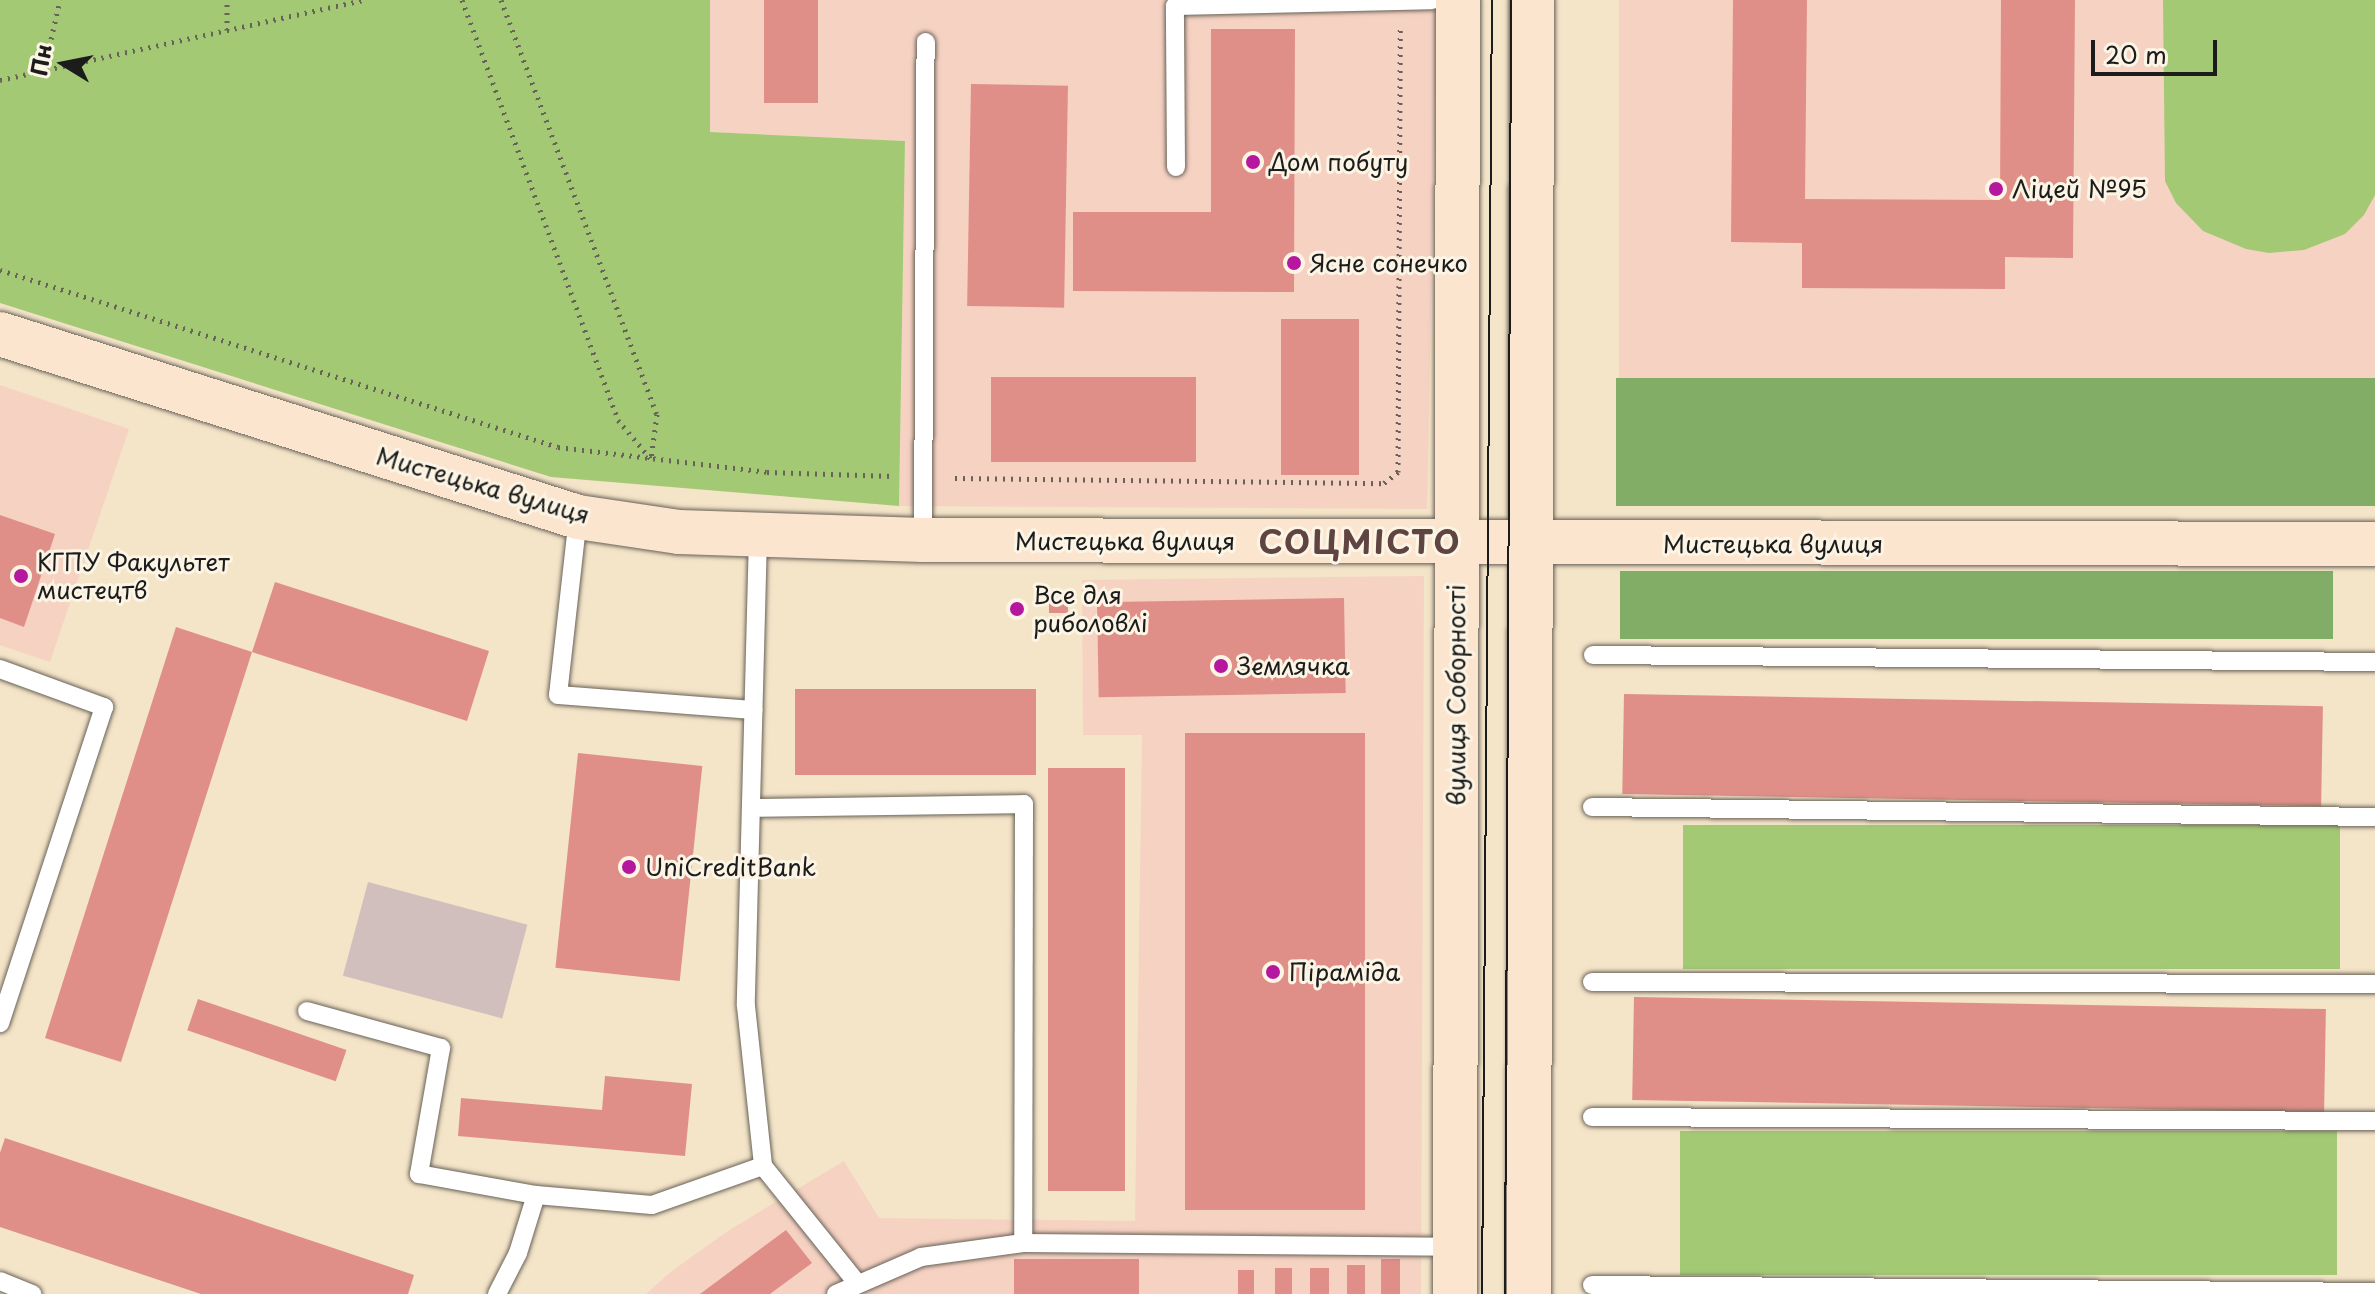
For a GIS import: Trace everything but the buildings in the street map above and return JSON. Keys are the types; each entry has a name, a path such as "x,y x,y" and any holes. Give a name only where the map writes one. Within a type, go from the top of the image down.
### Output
{"main road":[{"name":"вулиця Соборності","path":"1455,1294 1458,0"},
{"path":"1529,1294 1532,0"},
{"name":"Мистецька вулиця","path":"0,334 578,517 679,532 923,540 2375,544"}],"lane":[{"path":"1176,167 1175,6 1432,0"},
{"path":"923,540 926,42"},
{"path":"578,517 558,695 753,710"},
{"path":"758,536 746,1006 763,1166 857,1283"},
{"path":"1593,655 2375,662"},
{"path":"0,669 104,707 0,1023"},
{"path":"751,808 1024,804 1023,1243"},
{"path":"1592,807 2375,817"},
{"path":"1592,982 2375,984"},
{"path":"307,1011 441,1048 419,1174 536,1195 652,1205 763,1166"},
{"path":"1592,1117 2375,1121"},
{"path":"497,1294 518,1253 536,1195"},
{"path":"836,1294 921,1257 1023,1243 1455,1247"},
{"path":"0,1281 33,1294"},
{"path":"1592,1285 2375,1292"}],"path":[{"path":"44,70 60,0"},
{"path":"227,0 227,30"},
{"path":"0,80 364,0"},
{"path":"462,0 618,420 651,460"},
{"path":"501,0 657,414 651,460"},
{"path":"0,270 558,447 767,472 1384,483 1398,472 1401,1"}],"shaded area":[{"path":"710,0 1437,0 1427,509 899,506 905,141 710,132"},
{"name":"Ліцей №95","path":"1619,0 2375,0 2375,381 1619,381"},
{"path":"0,385 129,429 50,662 0,645"},
{"path":"1424,576 1421,1294 646,1294 673,1270 731,1229 844,1161 879,1218 1135,1221 1142,735 1083,735 1082,580"},
{"path":"368,882 527,925 502,1018 343,976"}],"green space":[{"path":"0,0 710,0 710,132 905,141 899,506 551,477 0,303"},
{"path":"2163,0 2375,0 2375,195 2364,215 2345,234 2304,250 2269,253 2246,249 2203,231 2176,203 2165,181"},
{"path":"1616,378 2375,378 2375,506 1616,506"},
{"path":"1620,571 2333,571 2333,639 1620,639"},
{"path":"1683,825 2340,825 2340,969 1683,969"},
{"path":"1680,1131 2337,1131 2337,1275 1680,1275"}],"tram line":[{"path":"1482,1294 1492,0"},
{"path":"1505,1294 1511,0"}],"place":[{"name":"Дом побуту","path":"1253,162"},
{"name":"Ліцей №95","path":"1996,189"},
{"name":"Ясне сонечко","path":"1294,263"},
{"name":"КГПУ Факультет мистецтв","path":"21,576"},
{"name":"Все для риболовлі","path":"1017,609"},
{"name":"Землячка","path":"1221,666"},
{"name":"UniCreditBank","path":"629,867"},
{"name":"Піраміда","path":"1273,972"}],"district":[{"name":"СОЦМІСТО","path":"1360,541"}]}
